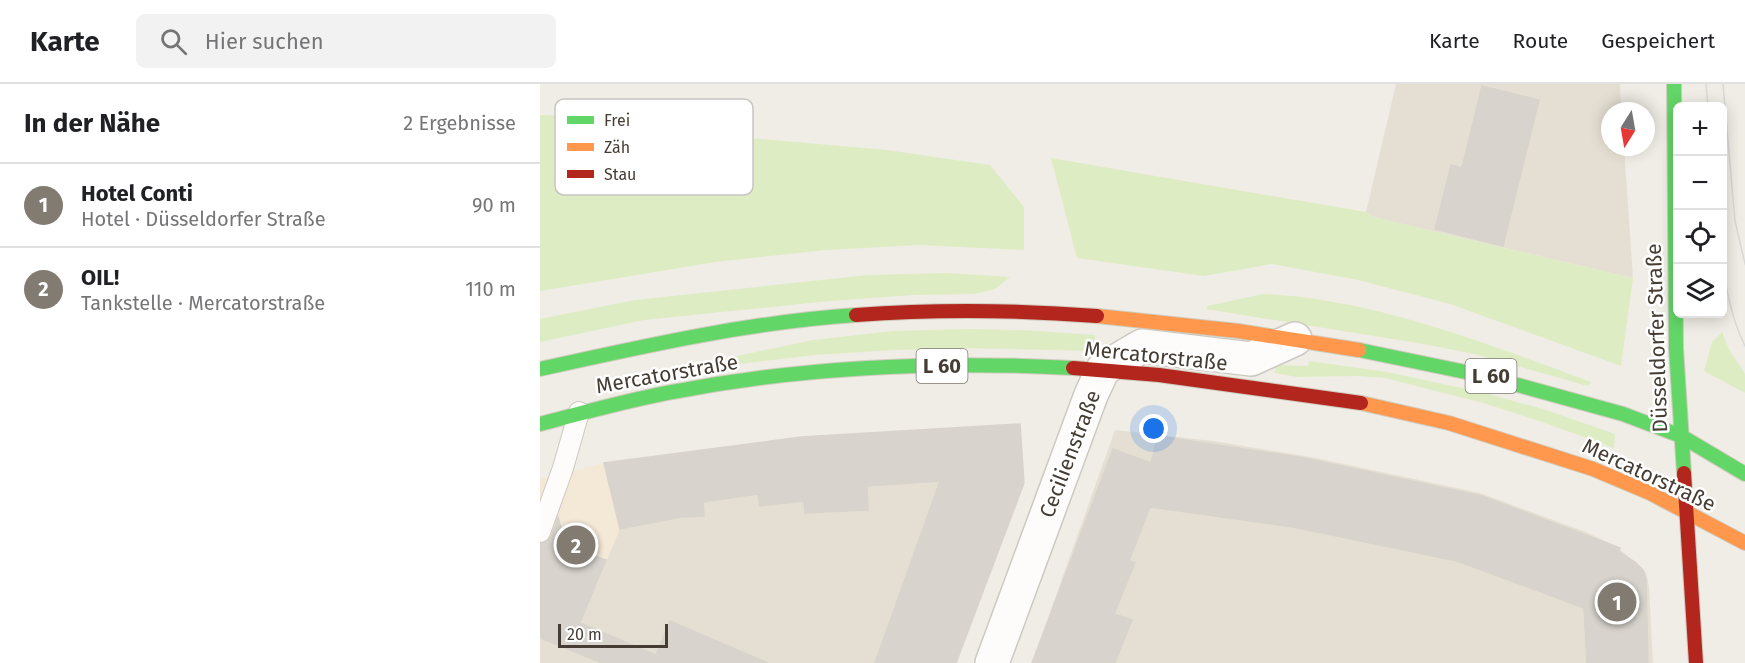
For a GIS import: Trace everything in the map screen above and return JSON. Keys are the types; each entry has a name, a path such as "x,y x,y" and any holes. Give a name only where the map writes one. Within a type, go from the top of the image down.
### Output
{"main road":[{"name":"Düsseldorfer Straße","path":"1674,84 1676,348 1696,663"},
{"name":"Mercatorstraße","path":"540,369 721,333 894,312 1024,312 1158,321 1295,339 1471,371 1645,422 1681,436 1715,454 1745,474"},
{"name":"Mercatorstraße","path":"540,424 579,412 668,393 817,372 968,365 1103,369 1348,401 1472,429 1618,479 1745,543"}],"street":[{"name":"Cecilienstraße","path":"992,663 1091,395 1103,369 1142,346 1251,359 1295,339"}],"lane":[{"path":"541,525 563,468 579,412"}],"shaded area":[{"path":"1396,84 1620,84 1621,102 1601,102 1601,156 1625,156 1633,278 1373,217 1366,212"},
{"path":"1115,430 1213,441 1311,457 1480,493 1586,532 1616,546 1646,572 1649,587 1653,663 1032,663"},
{"path":"920,431 1024,483 956,663 540,663 540,479 717,448 801,437"},
{"path":"604,463 620,529 569,650 540,638 540,479"}],"green space":[{"path":"540,115 555,115 555,195 753,195 753,138 887,150 990,165 1024,207 1024,250 920,245 826,250 715,262 540,291"},
{"path":"1051,158 1366,212 1373,217 1633,278 1621,366 1450,304 1358,280 1272,264 1204,276 1077,258"},
{"path":"947,273 1010,277 995,289 974,294 913,295 830,301 644,320 540,342 540,319 635,300 868,275"},
{"path":"1263,294 1304,297 1388,314 1472,339 1591,382 1588,386 1474,354 1423,344 1206,309 1207,306"},
{"path":"968,329 1095,335 1094,351 967,348 815,355 714,367 713,361 813,340 893,331"},
{"path":"1722,332 1729,349 1745,374 1745,393 1704,371 1712,342"},
{"path":"1309,361 1387,372 1485,393 1546,410 1615,434 1614,448 1483,403 1385,378 1297,377 1275,373 1276,365 1308,366"}],"building":[{"path":"1482,86 1539,100 1503,246 1435,229 1451,165 1462,168"},
{"path":"1020,424 1024,483 956,663 875,663 940,481 867,486 868,510 805,513 804,501 760,506 758,494 703,502 704,516 681,517 620,529 604,463 801,437"},
{"path":"1158,436 1304,458 1482,496 1620,548 1619,552 1643,570 1646,580 1648,663 1587,663 1584,608 1457,561 1293,527 1150,507 1129,561 1135,563 1114,614 1132,620 1115,663 1032,663 1113,449 1151,463"},
{"path":"558,517 566,546 606,560 580,623 656,655 670,621 768,663 602,663 540,638 540,544 551,537"}],"tram line":[{"path":"1706,84 1708,102"},
{"path":"1723,84 1735,221 1745,264"},
{"path":"1723,264 1730,303 1745,346"}],"traffic: fast":[{"path":"1674,84 1676,348 1684,473"},
{"path":"540,369 737,329 856,315"},
{"path":"1359,350 1485,376 1623,414 1681,436 1745,474"},
{"path":"540,424 660,394 776,376 875,367 974,365 1073,368"}],"traffic: slow":[{"path":"1097,316 1238,331 1359,350"},
{"path":"1361,403 1449,423 1593,469 1650,493 1745,543"}],"traffic: jam":[{"path":"856,315 977,311 1097,316"},
{"path":"1073,368 1159,375 1361,403"},
{"path":"1684,473 1696,663"}],"place":[{"name":"OIL!","path":"576,545"},
{"name":"Hotel Conti","path":"1617,602"}]}
